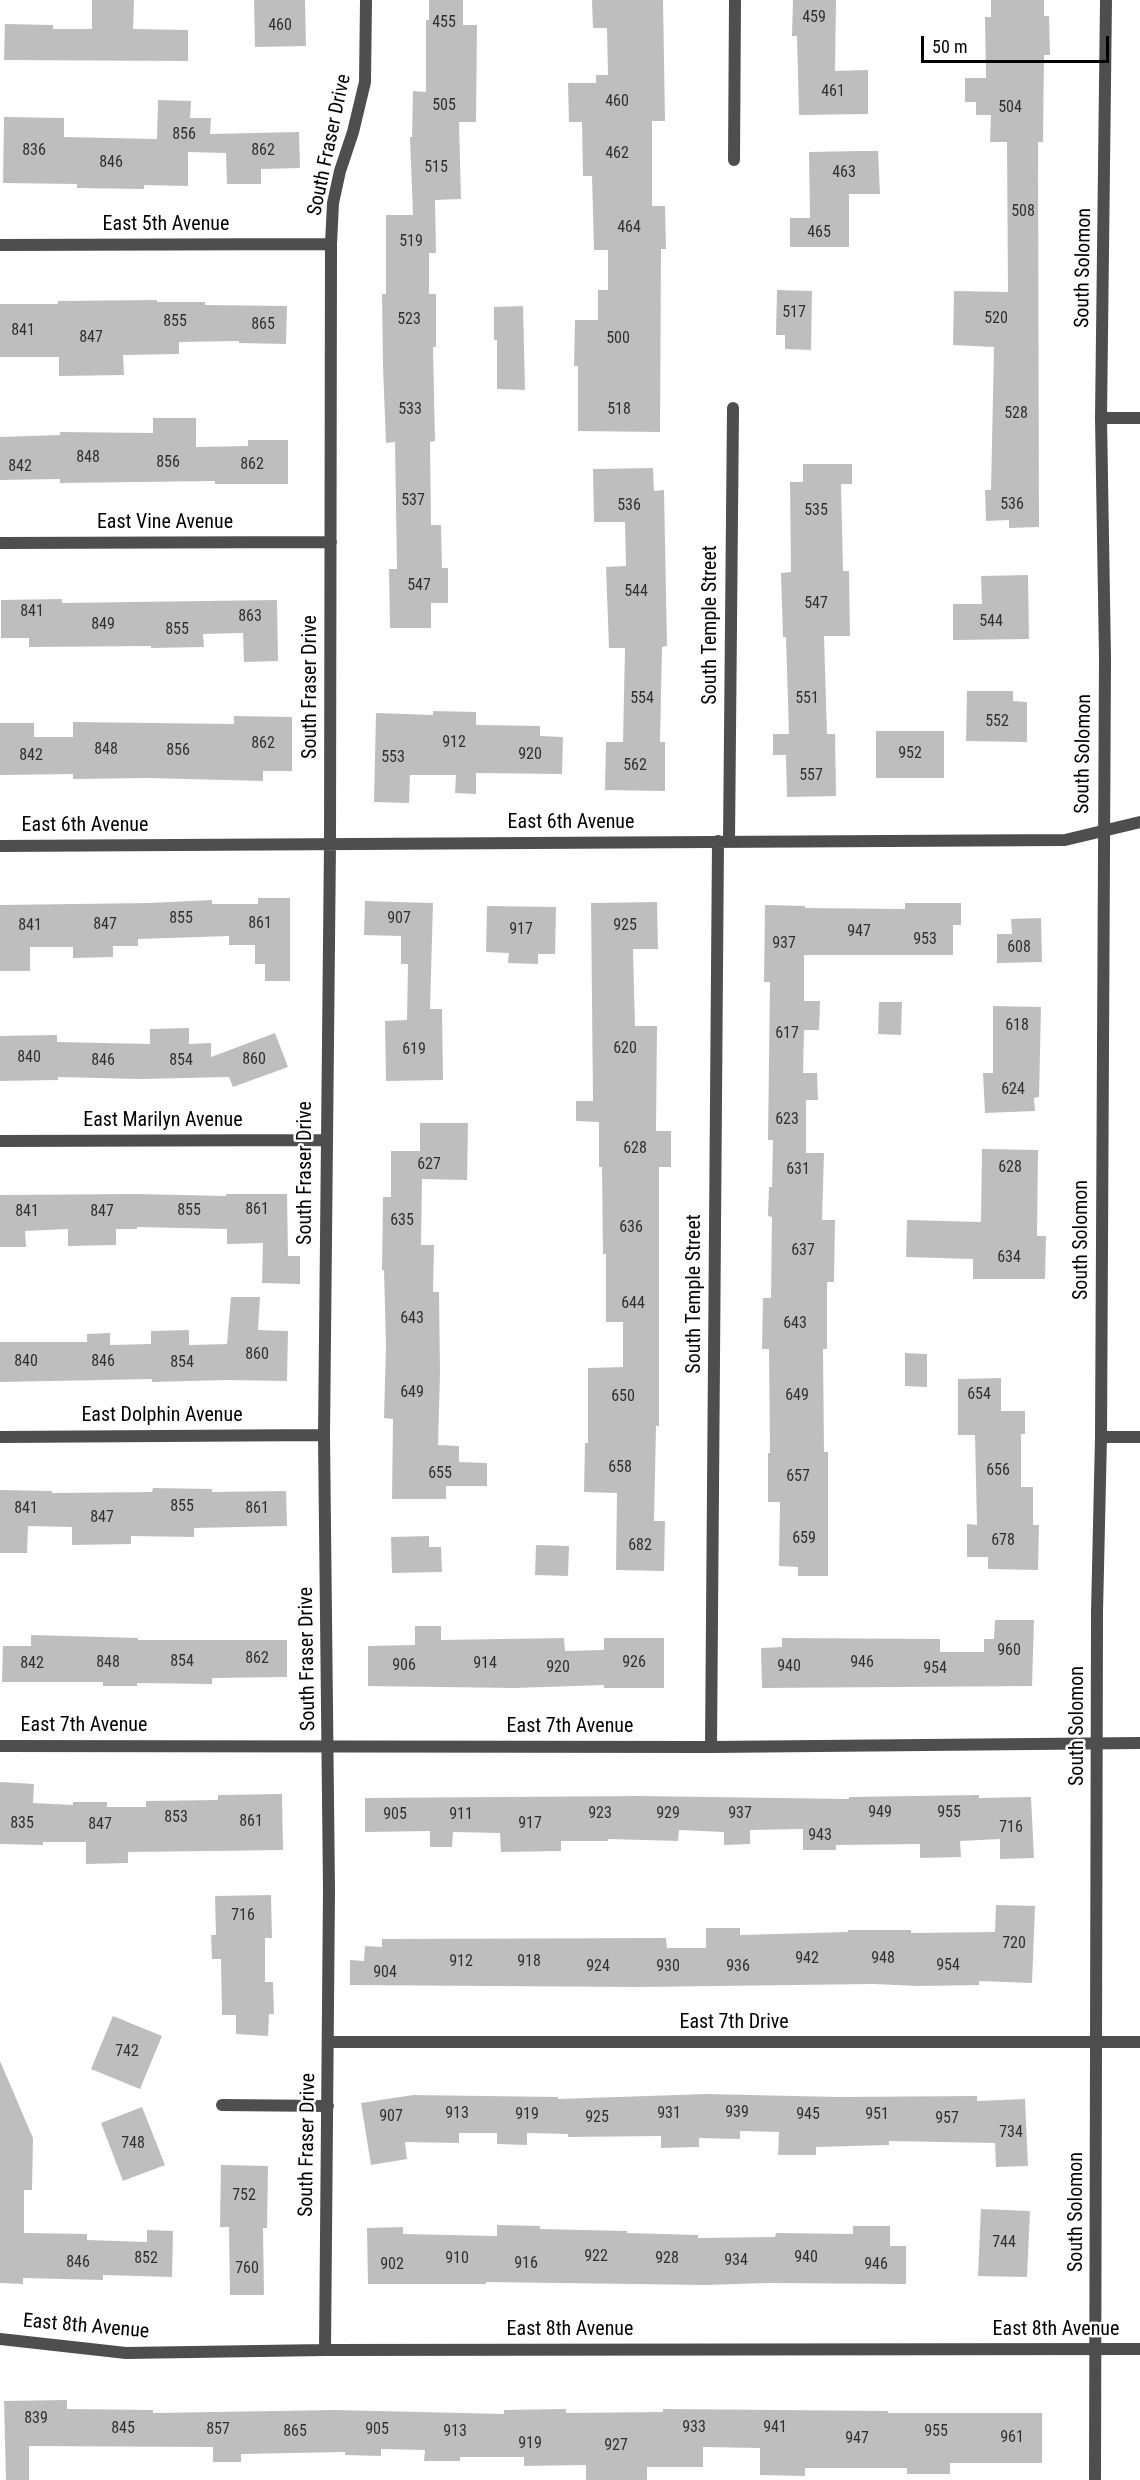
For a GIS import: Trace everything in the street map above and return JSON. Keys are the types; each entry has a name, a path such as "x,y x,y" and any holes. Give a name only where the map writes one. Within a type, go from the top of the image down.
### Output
{"street":[{"name":"South Fraser Drive","path":"325,2350 328,1746 324,1435 330,844 331,244 333,203 365,82 366,0"},
{"path":"734,160 735,0"},
{"name":"South Solomon","path":"1095,2480 1098,1586 1101,1437 1105,657 1101,418 1106,0"},
{"name":"East 5th Avenue","path":"0,245 331,244"},
{"name":"South Temple Street","path":"711,1747 732,408"},
{"path":"1101,418 1140,418"},
{"name":"East Vine Avenue","path":"0,543 331,542"},
{"name":"East 6th Avenue","path":"0,846 1065,840 1140,822"},
{"name":"East Marilyn Avenue","path":"0,1141 326,1140"},
{"name":"East Dolphin Avenue","path":"0,1437 324,1435"},
{"path":"1101,1437 1140,1437"},
{"name":"East 7th Avenue","path":"0,1746 711,1747 1140,1743"},
{"name":"East 7th Drive","path":"328,2042 1140,2042"},
{"path":"222,2105 327,2106"},
{"name":"East 8th Avenue","path":"0,2339 126,2353 325,2350 1140,2349"}],"building":[{"path":"92,0 134,0 133,29 188,30 188,61 4,60 5,24 53,25 53,29 92,29"},
{"path":"254,0 305,0 306,46 255,47"},
{"path":"429,0 463,0 463,25 477,25 476,122 459,122 461,199 435,200 436,253 429,253 429,294 436,294 436,347 433,347 435,441 430,442 431,525 441,525 442,568 448,568 448,603 431,603 431,628 390,628 389,569 397,569 395,442 386,443 383,367 382,294 386,294 386,215 413,215 410,137 412,137 413,91 426,92 426,20 429,20"},
{"path":"592,0 663,0 665,121 652,121 652,206 665,206 666,249 661,249 660,432 578,431 578,366 574,366 575,320 598,320 598,290 608,290 608,250 594,250 592,176 583,176 582,122 569,122 568,83 596,83 596,75 608,75 607,28 593,28"},
{"path":"793,0 836,0 835,71 868,70 868,114 799,115 797,36 792,36"},
{"path":"991,0 1044,0 1044,16 1049,16 1050,55 1044,55 1043,142 1038,142 1039,527 1009,528 1009,520 986,521 985,490 991,490 994,347 953,345 954,291 1008,292 1007,142 990,142 991,115 976,115 976,102 965,102 965,78 986,78 985,17 991,17"},
{"path":"158,100 191,101 190,118 211,118 210,134 299,132 300,168 261,169 261,184 227,184 226,153 188,152 188,186 144,185 144,189 77,188 77,184 3,183 4,117 64,118 64,137 157,139"},
{"path":"878,151 880,194 849,194 849,247 790,247 790,218 810,218 809,152"},
{"path":"777,290 812,291 811,350 785,349 785,335 776,335"},
{"path":"157,300 157,302 205,302 205,305 287,306 286,344 239,343 239,341 179,342 179,354 123,355 124,375 59,376 59,357 0,357 0,304"},
{"path":"523,306 525,390 497,389 494,307"},
{"path":"153,418 196,418 196,447 248,446 248,440 288,440 288,484 215,484 215,481 60,483 60,479 0,480 0,437 60,435 60,432 153,433"},
{"path":"803,464 852,464 852,484 841,484 843,571 849,571 850,636 824,636 827,734 835,734 836,796 787,797 786,755 773,755 773,734 789,734 786,637 783,637 781,573 791,572 790,482 803,482"},
{"path":"653,468 654,491 664,490 667,646 662,647 660,742 665,742 665,791 605,790 606,742 623,742 625,648 609,648 606,567 626,566 625,522 594,522 593,469"},
{"path":"1028,575 1029,639 953,640 953,604 982,604 981,576"},
{"path":"62,599 62,603 277,600 278,661 244,662 243,633 203,634 204,647 29,647 29,638 1,638 1,600"},
{"path":"967,691 1013,691 1013,701 1027,702 1027,742 966,741"},
{"path":"433,711 476,712 476,725 540,726 540,736 563,737 562,774 476,773 476,794 455,793 456,775 410,775 409,803 374,802 376,713 433,715"},
{"path":"234,716 292,717 292,771 263,771 263,781 73,779 73,774 0,775 0,723 34,723 34,737 73,737 73,722 234,724"},
{"path":"876,731 944,731 944,778 876,778"},
{"path":"258,898 290,898 290,981 265,981 265,964 255,964 255,945 229,945 229,936 138,939 138,946 113,946 113,957 73,958 73,947 30,947 30,971 0,971 0,905 212,900 212,904 258,904"},
{"path":"365,901 433,903 430,1009 442,1009 443,1080 386,1081 385,1021 407,1020 408,964 401,964 401,936 364,935"},
{"path":"657,902 658,949 633,949 635,1026 657,1026 656,1131 671,1131 671,1167 659,1167 659,1426 656,1426 654,1521 665,1521 664,1571 616,1570 617,1493 584,1492 585,1443 588,1443 588,1368 623,1367 623,1322 606,1322 606,1254 603,1254 599,1122 576,1121 576,1101 593,1101 591,903"},
{"path":"905,903 961,903 961,925 953,925 953,955 804,955 804,1001 820,1001 819,1030 804,1030 803,1073 817,1073 818,1100 806,1100 806,1153 824,1153 822,1220 835,1220 834,1282 827,1282 827,1349 823,1349 824,1452 828,1452 828,1576 798,1576 798,1567 779,1566 780,1502 768,1502 769,1349 762,1349 763,1298 771,1298 772,1217 768,1216 769,1187 772,1187 773,1140 768,1140 770,982 764,982 765,905 805,906 805,908 905,909"},
{"path":"487,906 556,907 555,954 538,954 538,964 508,963 509,953 486,952"},
{"path":"1041,918 1042,962 997,963 997,934 1012,934 1011,919"},
{"path":"879,1002 902,1002 901,1035 878,1034"},
{"path":"993,1006 1041,1007 1039,1097 1034,1098 1035,1111 985,1113 983,1073 993,1073"},
{"path":"189,1028 189,1044 211,1043 211,1057 275,1033 288,1067 233,1087 229,1077 140,1079 58,1077 58,1080 0,1081 0,1036 57,1035 57,1042 150,1044 150,1029"},
{"path":"420,1123 468,1123 467,1180 422,1179 421,1245 434,1245 433,1292 439,1292 438,1445 459,1446 459,1462 487,1463 487,1486 446,1486 446,1499 392,1499 393,1419 384,1418 386,1346 384,1270 382,1270 383,1197 391,1197 391,1151 420,1151"},
{"path":"982,1149 1038,1150 1037,1236 1046,1236 1045,1279 973,1279 973,1259 906,1257 907,1220 981,1222"},
{"path":"226,1194 287,1194 288,1256 300,1256 300,1284 262,1283 263,1243 227,1244 227,1229 137,1227 137,1229 116,1229 116,1245 68,1246 68,1229 25,1231 26,1247 0,1247 0,1195 226,1196"},
{"path":"231,1297 260,1297 258,1330 288,1331 287,1381 152,1382 152,1379 0,1382 0,1342 87,1342 87,1334 110,1333 110,1345 151,1344 151,1331 189,1330 189,1345 227,1344"},
{"path":"905,1353 927,1354 927,1387 905,1386"},
{"path":"1001,1378 1001,1411 1025,1411 1025,1434 1021,1434 1021,1487 1033,1487 1033,1525 1039,1525 1038,1570 988,1569 988,1557 967,1557 967,1524 977,1525 975,1435 958,1435 958,1379"},
{"path":"153,1488 212,1489 212,1492 286,1491 287,1526 194,1528 194,1537 131,1536 131,1544 72,1545 72,1527 28,1526 27,1553 0,1553 0,1490 52,1491 52,1493 152,1492"},
{"path":"429,1536 429,1547 441,1547 442,1572 392,1573 391,1537"},
{"path":"536,1545 569,1546 568,1576 535,1575"},
{"path":"995,1620 1034,1620 1032,1686 762,1688 761,1648 782,1647 782,1638 940,1639 940,1652 984,1652 984,1639 994,1639"},
{"path":"415,1626 441,1626 441,1640 564,1638 565,1651 604,1650 604,1638 664,1638 664,1688 604,1688 604,1685 514,1688 368,1686 368,1646 415,1645"},
{"path":"31,1635 138,1638 138,1640 287,1640 287,1677 212,1678 212,1684 137,1683 137,1686 103,1686 103,1682 2,1682 3,1646 31,1646"},
{"path":"0,1782 34,1784 33,1803 73,1805 73,1802 107,1802 107,1807 146,1807 146,1801 218,1800 218,1795 282,1794 283,1850 128,1852 128,1863 86,1864 86,1842 43,1842 43,1845 0,1844"},
{"path":"979,1795 979,1798 1031,1797 1034,1858 1000,1859 1000,1839 960,1841 961,1857 920,1858 920,1844 836,1845 836,1850 803,1850 803,1829 750,1830 750,1844 724,1845 724,1832 679,1830 678,1841 608,1839 608,1841 561,1841 561,1851 501,1852 500,1833 453,1832 452,1847 430,1847 430,1831 365,1832 365,1798 639,1796 849,1799 849,1797"},
{"path":"271,1895 272,1938 265,1938 265,1982 273,1982 274,2014 269,2014 268,2036 236,2034 236,2015 222,2015 221,1959 212,1959 211,1935 216,1935 215,1896"},
{"path":"996,1905 1035,1906 1032,1983 979,1981 979,1985 637,1987 350,1985 350,1960 364,1961 365,1946 382,1947 382,1939 666,1938 667,1948 706,1948 706,1928 740,1928 740,1935 848,1932 848,1930 911,1930 911,1933 995,1932"},
{"path":"113,2016 162,2036 140,2089 91,2069"},
{"path":"0,2061 33,2138 32,2190 24,2190 24,2233 87,2234 87,2240 147,2242 147,2230 173,2231 172,2277 103,2275 103,2280 23,2278 23,2284 0,2283"},
{"path":"707,2094 838,2097 977,2096 977,2101 1025,2099 1028,2166 996,2167 995,2143 889,2141 889,2145 816,2147 816,2155 778,2155 779,2132 740,2131 740,2139 699,2138 699,2147 661,2148 661,2136 568,2137 568,2134 527,2133 527,2145 497,2144 497,2133 459,2133 459,2143 405,2142 407,2159 371,2165 361,2103 413,2095 558,2097 558,2099"},
{"path":"142,2107 165,2165 123,2181 101,2123"},
{"path":"221,2165 268,2166 267,2228 263,2228 264,2295 230,2295 229,2227 220,2227"},
{"path":"981,2209 1030,2211 1027,2277 978,2276"},
{"path":"497,2225 540,2226 540,2229 698,2235 698,2238 775,2237 776,2233 853,2234 853,2226 890,2226 890,2246 906,2246 906,2284 706,2285 486,2282 486,2284 368,2284 367,2228 403,2227 403,2234 497,2236"},
{"path":"67,2400 67,2409 153,2410 153,2413 335,2410 504,2414 504,2410 566,2409 566,2413 663,2412 663,2409 1042,2413 1042,2463 950,2463 950,2474 907,2474 907,2468 805,2468 805,2476 760,2475 760,2448 703,2447 703,2467 647,2467 647,2480 586,2480 586,2465 524,2466 524,2457 460,2457 460,2461 424,2461 425,2450 381,2449 381,2456 345,2455 345,2452 241,2454 241,2462 213,2462 213,2447 29,2446 29,2480 6,2480 4,2401"}]}
